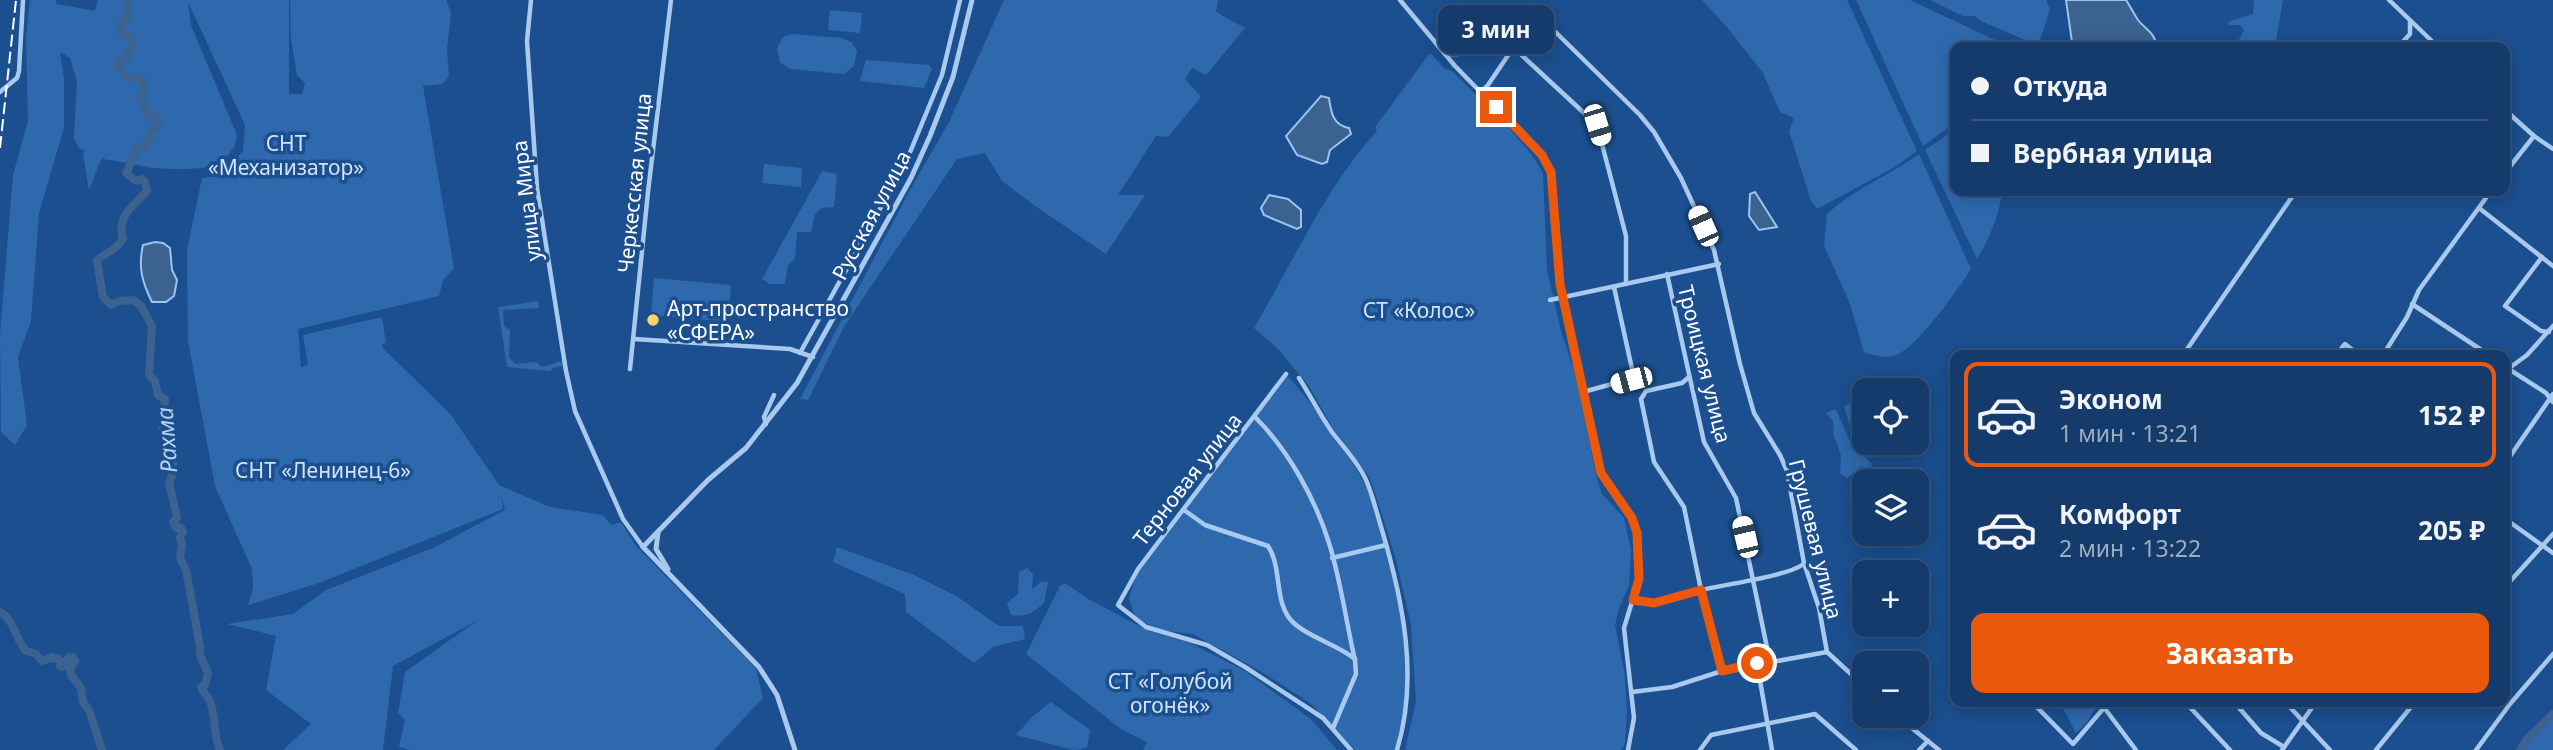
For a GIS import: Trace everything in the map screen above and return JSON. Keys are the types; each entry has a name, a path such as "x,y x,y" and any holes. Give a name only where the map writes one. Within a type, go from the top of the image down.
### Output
{"street":[{"path":"0,92 17,78 19,71 23,0"},
{"name":"улица Мира","path":"531,0 527,41 537,188 571,396 575,411 619,510 643,547"},
{"name":"Черкесская улица","path":"630,369 671,0"},
{"path":"800,353 906,162 942,75 960,0"},
{"name":"Русская улица","path":"643,547 708,481 746,448 797,383 813,357 911,178 930,136 953,77 972,0"},
{"path":"1400,0 1455,66 1548,164 1553,183 1554,230 1560,284 1601,473 1632,518 1637,533 1639,579 1625,628 1633,730 1628,750"},
{"path":"2389,0 2433,42"},
{"path":"1481,92 1489,85 1536,14 1532,9 1519,6 1495,23 1495,34"},
{"name":"Грушевая улица","path":"1536,14 1640,115 1654,132 1681,177 1719,264 1740,364 1754,413 1787,471 1804,563 1819,608 1827,652 1852,675"},
{"path":"2410,21 2410,34"},
{"path":"2403,42 2410,34 2421,31"},
{"path":"1447,54 1458,54 1487,33 1495,34 1514,48 1597,125 1626,236 1626,284"},
{"path":"2510,115 2553,149"},
{"path":"2510,166 2534,136"},
{"path":"2186,350 2293,196"},
{"path":"2386,350 2407,317 2419,290 2487,196"},
{"path":"2479,208 2553,266"},
{"path":"2542,257 2505,306 2541,331 2549,332"},
{"path":"1550,300 1719,264"},
{"name":"Троицкая улица","path":"1667,275 1704,442 1736,498 1770,662"},
{"path":"1583,392 1634,377 1614,287"},
{"path":"2412,304 2481,350"},
{"path":"2510,366 2527,355 2553,326"},
{"path":"634,339 789,349 813,357"},
{"path":"2510,370 2552,399 2510,457"},
{"name":"Терновая улица","path":"1286,374 1138,569 1120,608 1154,630 1215,649 1318,715 1333,729"},
{"path":"1299,377 1332,432 1361,470 1387,545 1402,608 1409,686 1397,750"},
{"path":"1689,377 1682,383 1646,391 1641,396 1648,444 1654,461 1685,507 1701,590 1722,671"},
{"path":"766,425 764,417 774,395"},
{"path":"1255,417 1274,436 1301,481 1319,514 1332,558 1356,674 1333,729 1351,750"},
{"path":"1184,510 1205,524 1268,546 1273,554 1289,618 1355,660"},
{"path":"2510,522 2553,553"},
{"path":"663,525 656,537 656,549 673,577"},
{"path":"2510,581 2553,534"},
{"path":"1332,558 1387,545"},
{"path":"643,547 760,667 777,695 795,750"},
{"path":"1633,600 1654,603 1800,568 1804,563"},
{"path":"1632,692 1672,687 1757,663 1788,661 1827,652"},
{"path":"2510,704 2553,654"},
{"path":"1757,663 1772,750"},
{"path":"2037,707 2073,744 2101,707"},
{"path":"2107,707 2136,750"},
{"path":"2190,707 2230,750"},
{"path":"2238,707 2261,733 2283,749 2312,707"},
{"path":"2289,707 2330,750"},
{"path":"2376,750 2411,707"},
{"path":"2476,750 2508,707"},
{"path":"1700,750 1711,735 1815,714 1856,750"},
{"path":"1912,728 1939,750"},
{"path":"1919,750 1928,741"}],"green space":[{"path":"30,0 56,0 57,7 57,4 95,11 98,0 128,0 125,17 120,25 121,34 129,39 131,44 126,57 117,60 115,67 127,79 140,81 143,87 139,100 147,115 153,117 156,123 148,130 144,145 136,147 128,158 128,163 103,159 110,149 100,162 89,190 83,154 85,150 79,148 74,138 77,81 70,58 60,52 64,78 64,128 39,213 31,321 18,357 27,425 15,445 1,432 0,335 13,175 28,121 26,37"},
{"path":"130,0 289,0 289,94 302,94 305,83 297,75 291,38 290,0 446,0 451,12 447,49 449,77 442,84 423,86 454,269 443,280 439,296 298,329 301,367 308,365 303,335 382,317 386,343 382,344 383,348 451,415 499,485 550,507 603,515 611,525 621,522 636,546 756,668 763,698 714,750 410,750 399,747 405,720 398,713 405,672 478,620 393,666 383,750 283,750 311,724 266,690 276,636 227,624 293,614 326,590 433,548 505,510 501,494 503,509 319,583 248,605 253,588 252,569 215,486 188,341 187,250 202,178 222,175 243,151 245,125 188,2 191,25 237,135 235,146 219,166 175,169 132,164 138,149 145,148 150,142 152,131 160,124 156,115 149,112 141,96 146,89 143,78 128,76 118,66 120,62 128,60 134,44 132,37 123,32 122,26 128,18"},
{"path":"1004,0 1218,0 1216,12 1245,28 1206,75 1192,68 1185,79 1201,97 1168,137 1156,136 1118,195 1145,195 1106,254 1002,181 985,153 957,159 845,325 808,400 800,399 911,188 949,122"},
{"path":"1702,0 1847,0 1917,151 1895,167 1817,209 1811,201 1789,131 1794,118 1780,112 1763,73"},
{"path":"1856,0 1910,0 1999,42 1950,42 1950,127 1923,146"},
{"path":"1930,0 2046,0 2050,9 2039,42 2030,42 1975,16 1963,16"},
{"path":"2254,0 2283,0 2276,42 2238,42 2244,30 2240,25 2229,25 2228,22 2253,14"},
{"path":"830,10 862,13 860,33 828,30"},
{"path":"792,34 842,38 851,42 857,51 854,66 844,74 790,69 780,62 777,49 783,37"},
{"name":"СТ «Колос»","path":"1430,53 1445,69 1451,70 1509,128 1543,173 1547,270 1561,331 1575,374 1597,479 1602,494 1624,518 1631,550 1629,585 1615,625 1625,676 1627,710 1625,743 1621,750 1405,750 1416,701 1411,625 1395,556 1370,478 1334,430 1308,385 1277,348 1254,328 1325,201"},
{"path":"866,60 929,65 932,69 924,88 860,81"},
{"path":"1950,132 1950,196 2001,196 1993,226 1977,259 1925,150"},
{"path":"1919,154 1971,269 1914,342 1896,355 1875,355 1864,352 1850,304 1824,246 1827,214 1849,197"},
{"path":"764,164 802,168 801,187 762,183"},
{"path":"822,171 837,174 834,207 821,208 815,214 811,232 797,232 795,259 788,265 785,284 770,284 762,279"},
{"path":"654,278 731,285 728,322 651,315"},
{"path":"538,301 539,308 503,310 504,326 510,330 509,357 515,364 536,362 542,367 562,361 563,366 552,368 551,371 507,367 498,307"},
{"path":"1286,374 1328,426 1357,469 1383,534 1398,593 1405,653 1403,713 1395,750 1355,750 1310,703 1262,672 1193,634 1161,630 1141,621 1134,614 1129,598 1138,569"},
{"path":"1851,403 1852,405 1852,434 1844,406"},
{"path":"1836,409 1851,444 1852,455 1862,455 1871,463 1872,469 1863,469 1862,466 1852,469 1852,474 1847,478 1840,474 1841,455 1834,436 1833,421 1826,413"},
{"path":"837,547 914,575 958,597 999,626 1023,626 1025,639 993,647 974,663 906,612 905,594 833,562"},
{"path":"1027,568 1033,574 1032,589 1041,582 1048,582 1044,603 1029,614 1011,615 1007,603 1018,594 1019,572"},
{"name":"СТ «Голубой огонёк»","path":"1065,583 1088,599 1145,629 1190,643 1245,671 1311,719 1337,750 1143,750 1147,742 1121,729 1026,654 1060,586"},
{"path":"1051,702 1090,730 1087,748 1073,750 1016,735 1033,716"},
{"path":"2063,707 2096,707 2086,724 2076,733"},
{"path":"2553,718 2553,750 2522,750"}],"shaded area":[{"path":"2066,0 2126,0 2156,42 2072,42"},
{"path":"1321,96 1329,98 1334,118 1339,124 1349,128 1351,134 1330,150 1327,162 1322,164 1297,155 1286,136"},
{"path":"1755,192 1777,227 1759,230 1749,216 1750,194"},
{"path":"1269,195 1288,199 1301,210 1301,227 1297,229 1264,215 1261,208"},
{"path":"155,242 170,248 172,270 177,280 174,296 166,302 152,302 142,274 143,245"}],"waterway":[{"name":"Рахма","path":"129,0 127,17 121,25 122,33 131,38 133,44 127,58 119,60 117,66 127,77 142,79 144,87 140,97 148,114 155,116 158,123 156,128 150,130 149,141 145,147 137,147 126,173 136,181 142,179 147,191 124,218 121,231 123,239 97,261 103,297 111,305 119,301 133,300 141,306 152,326 149,375 155,381 158,395 165,399 162,426 172,455 174,472 169,482 173,500"},
{"name":"Рахма","path":"174,504 177,518 173,522 176,528 180,527 183,531 180,538 180,558 186,570 200,655 208,673 205,685 201,687 212,707 220,750"},
{"path":"0,612 8,619 26,651 36,654 42,661 58,658 62,667 69,657 73,657 75,661 70,669 71,675 81,688 83,702 89,710 102,750"},
{"path":"2520,750 2527,739 2553,714"}],"railway":[{"path":"0,148 16,0"}],"place":[{"name":"Арт-пространство «СФЕРА»","path":"653,320"}],"route":[{"path":"1496,107 1542,155 1551,172 1560,284 1601,473 1632,518 1637,533 1640,565 1633,600 1654,603 1701,590 1722,671 1757,663"}],"park label":[{"name":"СНТ «Механизатор»","path":"286,155"},
{"name":"СНТ «Ленинец-6»","path":"323,470"}]}
